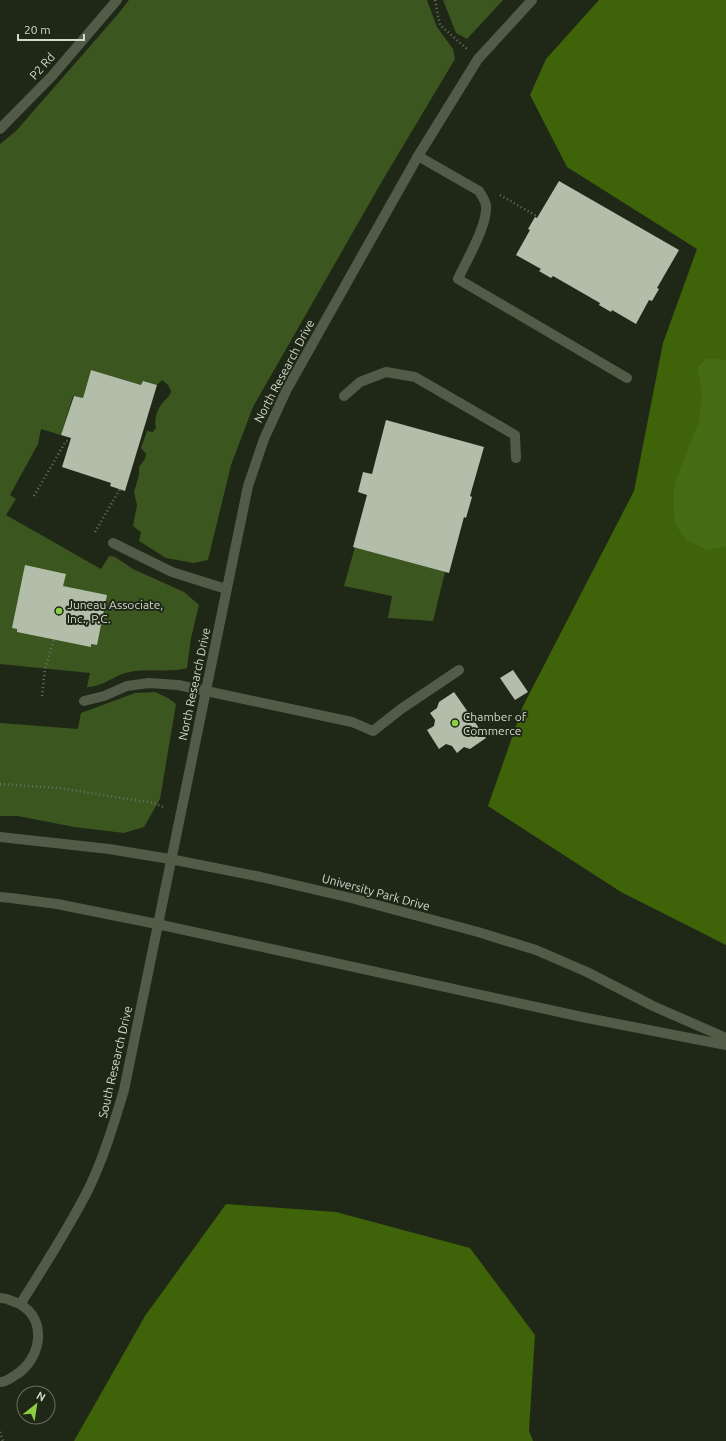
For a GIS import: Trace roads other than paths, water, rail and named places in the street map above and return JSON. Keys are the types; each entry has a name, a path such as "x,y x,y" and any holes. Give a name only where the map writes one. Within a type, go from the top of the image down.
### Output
{"street":[{"name":"P2 Rd","path":"0,129 52,76 117,0"},
{"name":"North Research Drive","path":"157,924 248,486 264,439 287,389 418,156 478,59 532,0"},
{"path":"418,156 479,191 486,204 484,223 458,279 627,378"},
{"path":"344,396 360,382 386,372 415,377 515,435 516,458"},
{"path":"112,543 172,572 226,590"},
{"path":"84,701 104,696 127,686 149,684 178,685 352,722 373,731 401,708 459,670"},
{"name":"University Park Drive","path":"0,837 170,859 261,877 352,898 478,932 536,950 587,972 653,1006 726,1038"},
{"path":"0,898 58,904 157,924 582,1017 726,1045"},
{"name":"South Research Drive","path":"21,1303 60,1241 90,1186 110,1135 124,1090 157,924"},
{"path":"0,1298 21,1303 30,1311 38,1328 38,1345 32,1360 21,1372 5,1382 0,1382"}],"place":[{"name":"Juneau Associate, Inc., P.C.","path":"59,611"},
{"name":"Chamber of Commerce","path":"455,723"}]}
